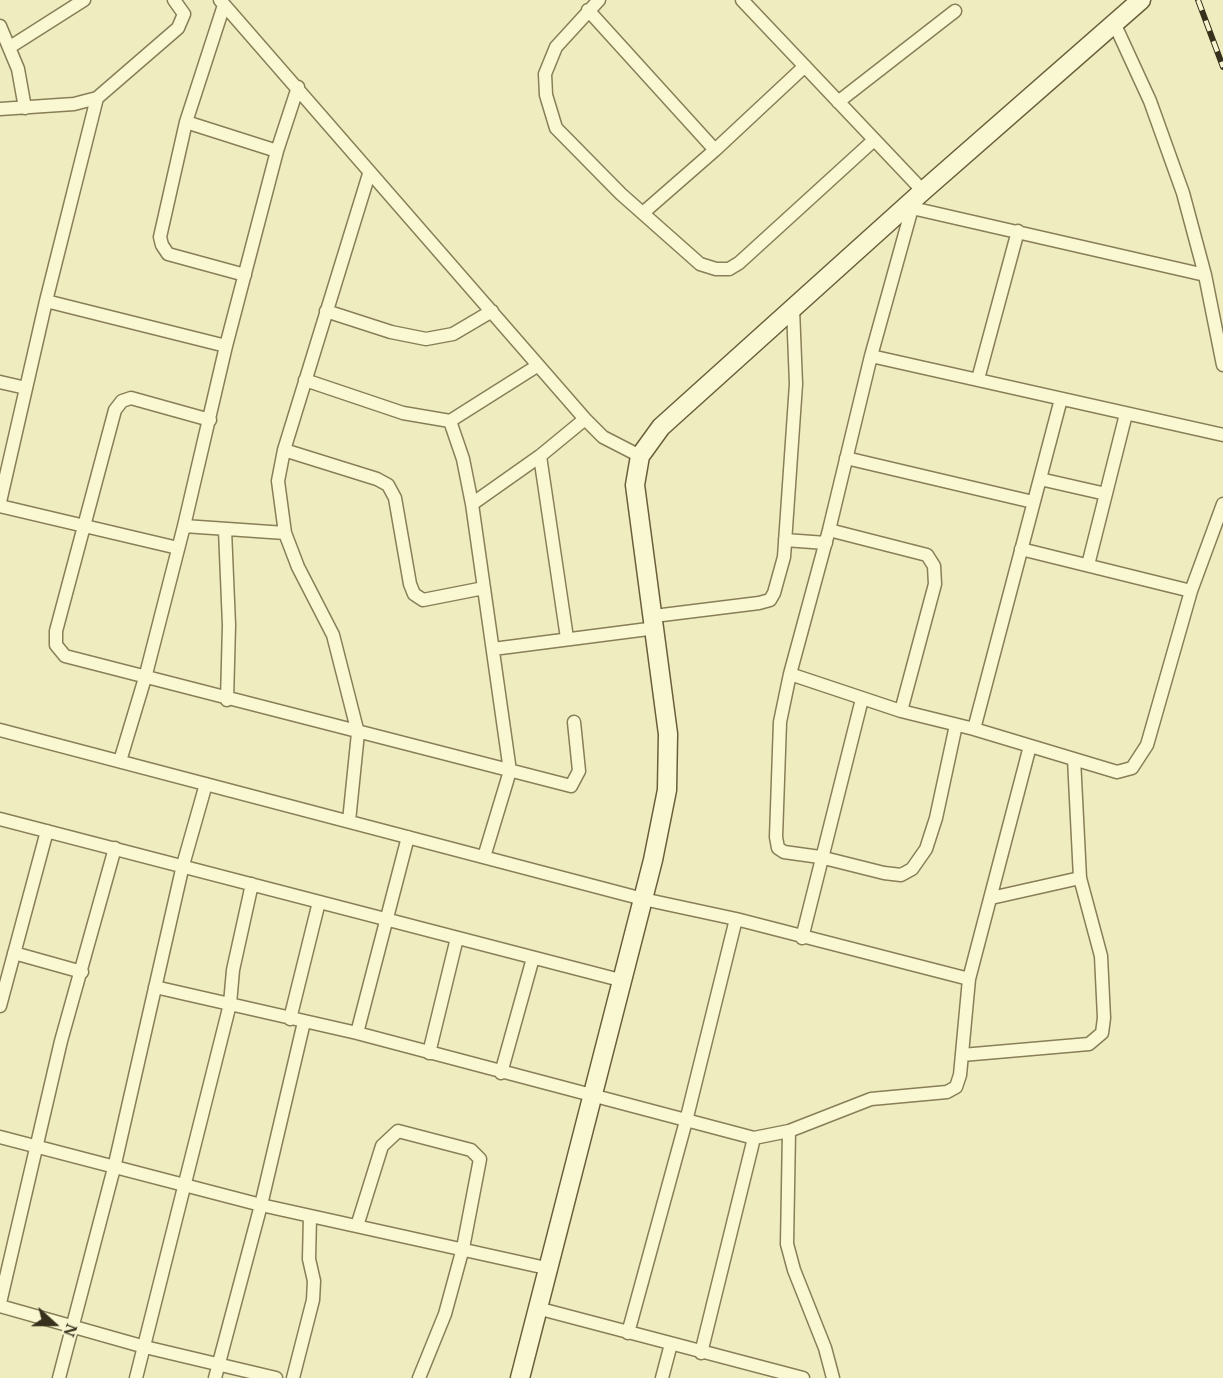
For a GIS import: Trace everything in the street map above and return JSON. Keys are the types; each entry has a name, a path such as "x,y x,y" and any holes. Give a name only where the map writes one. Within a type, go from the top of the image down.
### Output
{"main road":[{"path":"519,1378 620,980 662,825 669,761 655,622 635,485 640,456 661,427 1141,0"}],"street":[{"path":"10,47 84,0"},
{"path":"599,0 556,47 545,74 546,95 556,128 621,194 700,264 716,269 729,269 739,264 874,140"},
{"path":"742,0 874,140 917,199 1018,231 1204,275"},
{"path":"0,109 74,104 97,98 178,28 184,14 178,1"},
{"path":"222,3 298,87 369,174 492,311 585,420 603,437 640,456"},
{"path":"222,3 186,122 160,237 168,254 245,275"},
{"path":"588,10 715,150"},
{"path":"838,102 955,12"},
{"path":"1115,25 1150,101 1183,193 1204,275 1223,365"},
{"path":"0,26 18,69 25,108"},
{"path":"644,212 805,66"},
{"path":"120,761 145,678 184,526 226,346 278,151 298,87"},
{"path":"97,98 46,301 0,504 83,527 178,548"},
{"path":"186,122 278,151"},
{"path":"349,821 358,733 333,635 298,567 285,533 278,481 284,450 369,174"},
{"path":"917,199 871,356 826,543 790,674 780,722 776,837 778,848 784,852 820,857 901,875 912,868 926,849 956,725"},
{"path":"978,380 1018,231"},
{"path":"46,301 226,346"},
{"path":"494,649 567,638 770,600 779,578 785,540 796,384 793,309"},
{"path":"326,311 391,332 426,339 453,334 492,311"},
{"path":"871,356 1223,435"},
{"path":"305,380 403,413 450,422 537,366"},
{"path":"0,382 26,388"},
{"path":"210,420 131,398 122,401 115,410 56,631 56,645 65,656 227,700 572,786 579,771 574,722"},
{"path":"974,729 1061,399"},
{"path":"1088,565 1126,414"},
{"path":"472,504 540,456 585,420"},
{"path":"450,422 463,459 472,504 510,771 484,857"},
{"path":"284,450 377,478 388,484 395,498 410,584 414,594 423,600 484,588"},
{"path":"540,456 567,638"},
{"path":"846,458 1034,502"},
{"path":"1040,479 1106,494"},
{"path":"790,674 902,711 974,729 1118,772 1132,768 1147,745 1191,591 1223,504"},
{"path":"184,526 285,533"},
{"path":"225,530 229,625 227,700"},
{"path":"829,530 927,555 934,566 935,584 902,711"},
{"path":"785,540 826,543"},
{"path":"1021,549 1191,591"},
{"path":"802,938 820,857 862,699"},
{"path":"0,730 643,898 736,919 802,938 969,979"},
{"path":"155,987 357,1033 591,1097 754,1138 789,1131 871,1099 947,1092 956,1087 962,1055 969,979 1030,746"},
{"path":"962,1055 1089,1044 1102,1034 1104,1018 1101,956 1080,878 1074,759"},
{"path":"59,1378 114,1168 183,865 206,784"},
{"path":"0,819 620,980"},
{"path":"0,1006 46,831"},
{"path":"357,1033 408,837"},
{"path":"115,848 61,1041 0,1304 145,1347 276,1378"},
{"path":"991,898 1080,878"},
{"path":"136,1378 230,1004 233,970 252,884"},
{"path":"290,1018 319,902"},
{"path":"628,1333 686,1121 736,919"},
{"path":"429,1053 457,938"},
{"path":"14,953 82,972"},
{"path":"501,1073 533,958"},
{"path":"215,1378 261,1205 304,1022"},
{"path":"357,1226 382,1146 398,1131 471,1150 480,1159 463,1248 445,1314 419,1378"},
{"path":"789,1131 788,1244 794,1270 825,1348 833,1378"},
{"path":"0,1137 184,1187 546,1268"},
{"path":"701,1353 754,1138"},
{"path":"293,1378 313,1300 314,1281 309,1259 310,1216"},
{"path":"537,1308 802,1378"},
{"path":"662,1378 671,1344"}],"railway":[{"path":"1198,0 1223,67"}]}
